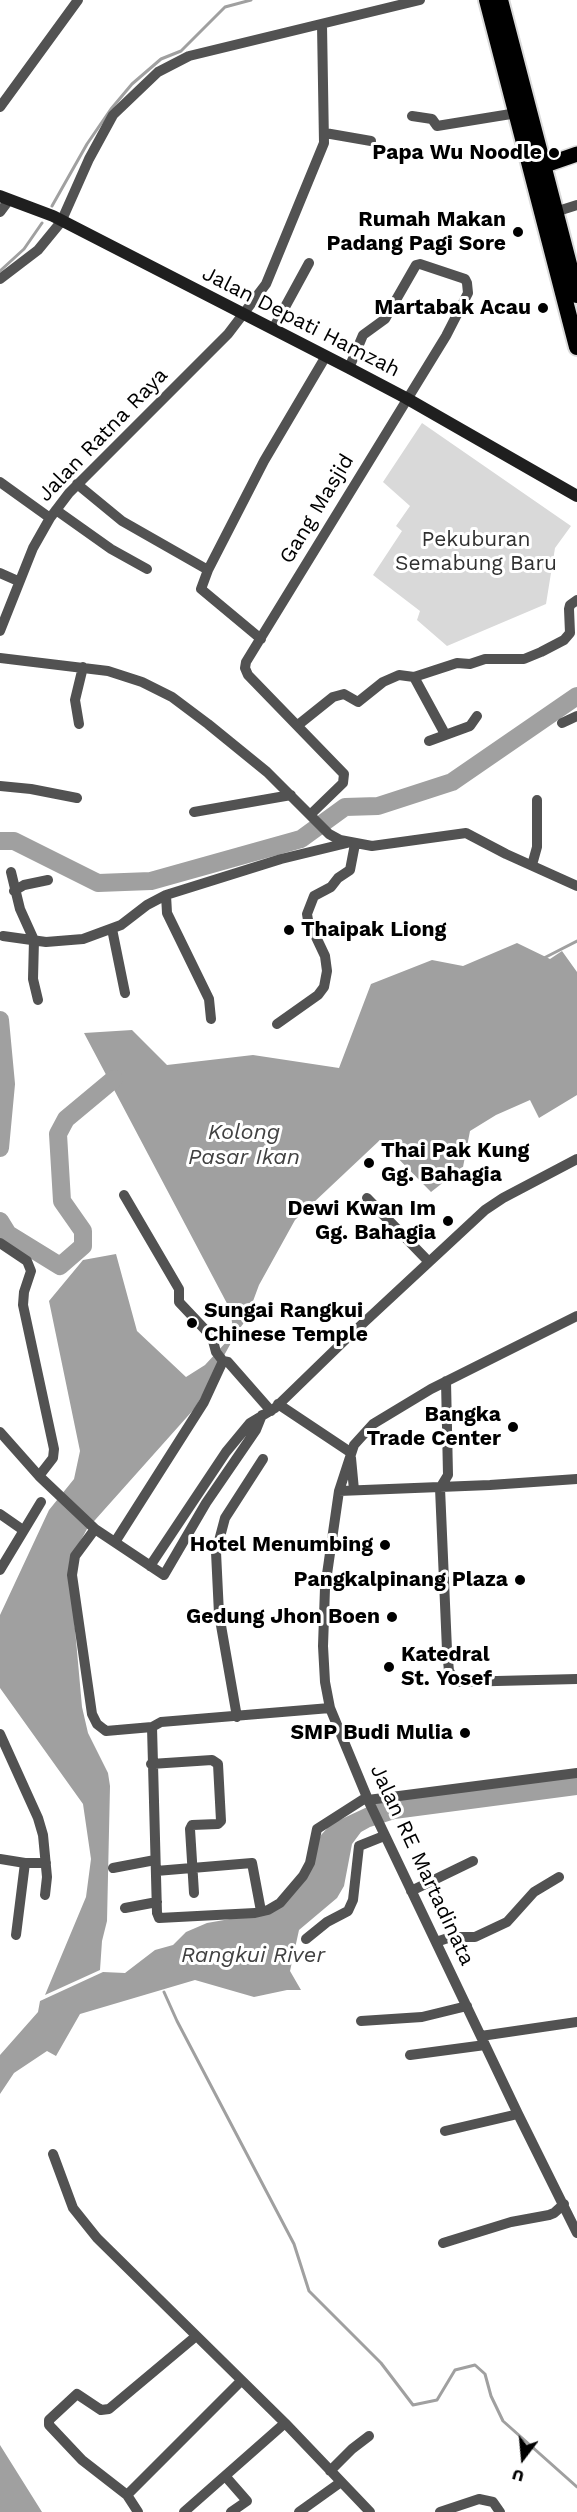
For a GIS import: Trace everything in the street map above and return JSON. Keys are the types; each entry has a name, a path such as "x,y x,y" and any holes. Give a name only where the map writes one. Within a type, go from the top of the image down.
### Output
{"highway":[{"path":"487,0 517,113 555,212 577,295"},
{"path":"500,0 577,347"}],"main road":[{"path":"537,169 577,154"},
{"name":"Jalan Depati Hamzah","path":"5,198 53,216 326,356 406,398 577,496"}],"street":[{"path":"0,107 78,0"},
{"path":"0,279 38,250 61,222 89,159 113,115 158,72 189,56 420,0"},
{"name":"Jalan Ratna Raya","path":"0,631 18,581 53,514 77,484 228,334 266,284 319,156 325,133 322,25"},
{"path":"412,116 432,119 437,126 517,113"},
{"path":"325,133 371,141"},
{"path":"0,212 5,198"},
{"path":"555,212 577,205"},
{"path":"273,329 309,263"},
{"name":"Gang Masjid","path":"312,815 345,780 344,774 248,675 245,668 246,662 446,336 468,293 465,279 420,264 416,265 385,319 363,335 349,368"},
{"path":"261,639 201,590 208,570 264,462 326,356"},
{"path":"0,482 147,569"},
{"path":"77,484 123,521 208,570"},
{"path":"0,573 18,581"},
{"path":"298,725 333,697 344,694 358,702 383,682 399,675 414,677 457,663 470,664 485,659 524,659 564,640 570,633 570,605 577,600"},
{"path":"0,658 83,667 125,675 172,697 208,724 291,795 326,831 351,844"},
{"path":"79,724 75,706 83,667"},
{"path":"414,677 445,734"},
{"path":"429,741 470,726 477,716"},
{"path":"562,723 577,716"},
{"path":"0,786 31,789 77,798"},
{"path":"194,812 291,795"},
{"path":"532,866 537,847 537,800"},
{"path":"3,936 64,942 82,939 112,929 166,895 281,859 351,844 391,844 464,833 577,886"},
{"path":"277,1024 318,995 324,987 327,975 325,956 307,914 314,896 331,887 341,875 350,870 351,844"},
{"path":"11,872 14,891 34,940 33,979 38,1000"},
{"path":"14,891 24,885 48,880"},
{"path":"166,895 167,913 209,999 211,1019"},
{"path":"112,929 125,993"},
{"path":"150,1566 195,1497 212,1483 270,1410 493,1204 577,1158"},
{"path":"124,1195 179,1289 179,1302 212,1338 220,1357 228,1362 270,1410 350,1452"},
{"path":"367,1198 429,1262"},
{"path":"0,1243 27,1261 32,1271 24,1292 23,1305 54,1449 53,1458 39,1476"},
{"path":"354,1490 350,1452 373,1424 446,1381 577,1316"},
{"path":"115,1542 204,1402 220,1357"},
{"path":"446,1381 448,1474 440,1488 449,1671 457,1682 577,1679"},
{"path":"0,1432 39,1476 94,1528 164,1575 206,1503 212,1483"},
{"name":"Jalan RE Martadinata","path":"350,1452 339,1491 323,1617 323,1658 330,1708 384,1836 518,2114 574,2221 577,2233"},
{"path":"237,1717 219,1614 216,1552 225,1518 263,1459"},
{"path":"339,1491 440,1488 577,1479"},
{"path":"195,1497 206,1503"},
{"path":"0,1570 41,1502"},
{"path":"0,1515 23,1530"},
{"path":"94,1528 75,1556 72,1575 92,1714 97,1724 106,1731 152,1727 160,1722 330,1708"},
{"path":"152,1727 151,1764 157,1902 158,1917 163,1918 261,1911 280,1903 303,1876 314,1850 316,1832 319,1827 368,1800 577,1773"},
{"path":"0,1734 38,1818 43,1835 46,1863 45,1895"},
{"path":"151,1764 212,1760 218,1764 221,1821 218,1824 191,1826 194,1893"},
{"path":"306,1939 327,1922 348,1911 352,1900 359,1846 384,1836"},
{"path":"0,1859 25,1863 46,1863"},
{"path":"411,1891 473,1862"},
{"path":"16,1935 25,1863"},
{"path":"112,1868 156,1865 192,1868 252,1863 261,1911"},
{"path":"436,1942 452,1937 475,1937 507,1922 534,1892 559,1877"},
{"path":"125,1908 157,1902"},
{"path":"361,2021 422,2018 467,2006"},
{"path":"410,2055 577,2022"},
{"path":"445,2132 518,2114"},
{"path":"53,2154 71,2204 108,2250 285,2423 370,2512"},
{"path":"443,2243 511,2222 554,2213 564,2204"},
{"path":"138,2512 127,2495 82,2460 49,2425 49,2420 76,2394 101,2410 109,2409 195,2337"},
{"path":"127,2495 241,2381"},
{"path":"184,2512 285,2423"},
{"path":"330,2471 369,2436"},
{"path":"226,2477 247,2501 231,2512"},
{"path":"299,2512 341,2482"},
{"path":"440,2512 479,2499 493,2502 500,2512"}],"green space":[{"name":"Pekuburan Semabung Baru","path":"422,423 571,526 555,548 546,604 447,646 417,620 420,611 373,575 402,531 396,526 410,506 383,482"}],"water":[{"name":"Kolong Pasar Ikan","path":"517,943 550,959 562,951 577,972 577,1095 539,1118 530,1100 496,1115 470,1131 463,1167 431,1192 380,1140 295,1220 259,1285 246,1320 195,1408 87,1529 69,1562 82,1707 88,1733 108,1773 110,1786 107,1921 102,1941 100,1970 45,1995 86,1897 91,1859 83,1804 0,1688 0,1615 49,1510 74,1479 80,1451 49,1301 83,1260 116,1254 137,1331 186,1377 205,1365 228,1340 232,1323 231,1311 84,1033 132,1030 167,1065 253,1055 339,1068 371,984 432,960 463,966"},
{"name":"Rangkui River","path":"577,1776 577,1795 395,1819 370,1827 361,1832 352,1844 344,1886 337,1898 299,1930 290,1971 301,1990 287,1990 254,1997 195,1980 80,2014 56,2056 47,2051 14,2073 0,2094 0,2055 38,2012 40,2001 103,1972 125,1973 155,1950 173,1945 186,1932 207,1923 264,1913 289,1899 321,1835 331,1824 378,1802"},
{"path":"0,2445 42,2512 0,2512"}],"waterway":[{"path":"52,206 87,144 111,109 132,84 161,59 181,51 225,7 251,0"},
{"path":"0,271 24,249 42,223"},
{"path":"0,841 14,841 98,883 151,881 301,839 345,807 378,806 452,782 577,696"},
{"path":"544,958 577,941"},
{"path":"0,1020 6,1084 0,1148"},
{"path":"0,1221 8,1234 60,1266 83,1246 83,1231 62,1201 58,1134 66,1119 114,1079"},
{"path":"164,1992 294,2244 309,2291 381,2363 413,2405 437,2400 455,2370 475,2365 485,2374 491,2396 503,2421 577,2487"}],"place":[{"name":"Papa Wu Noodle","path":"554,153"},
{"name":"Rumah Makan Padang Pagi Sore","path":"518,232"},
{"name":"Martabak Acau","path":"543,308"},
{"name":"Thaipak Liong","path":"289,930"},
{"name":"Thai Pak Kung Gg. Bahagia","path":"369,1163"},
{"name":"Dewi Kwan Im Gg. Bahagia","path":"448,1221"},
{"name":"Sungai Rangkui Chinese Temple","path":"192,1323"},
{"name":"Bangka Trade Center","path":"513,1427"},
{"name":"Hotel Menumbing","path":"385,1545"},
{"name":"Pangkalpinang Plaza","path":"520,1580"},
{"name":"Gedung Jhon Boen","path":"392,1617"},
{"name":"Katedral St. Yosef","path":"389,1667"},
{"name":"SMP Budi Mulia","path":"465,1733"}]}
